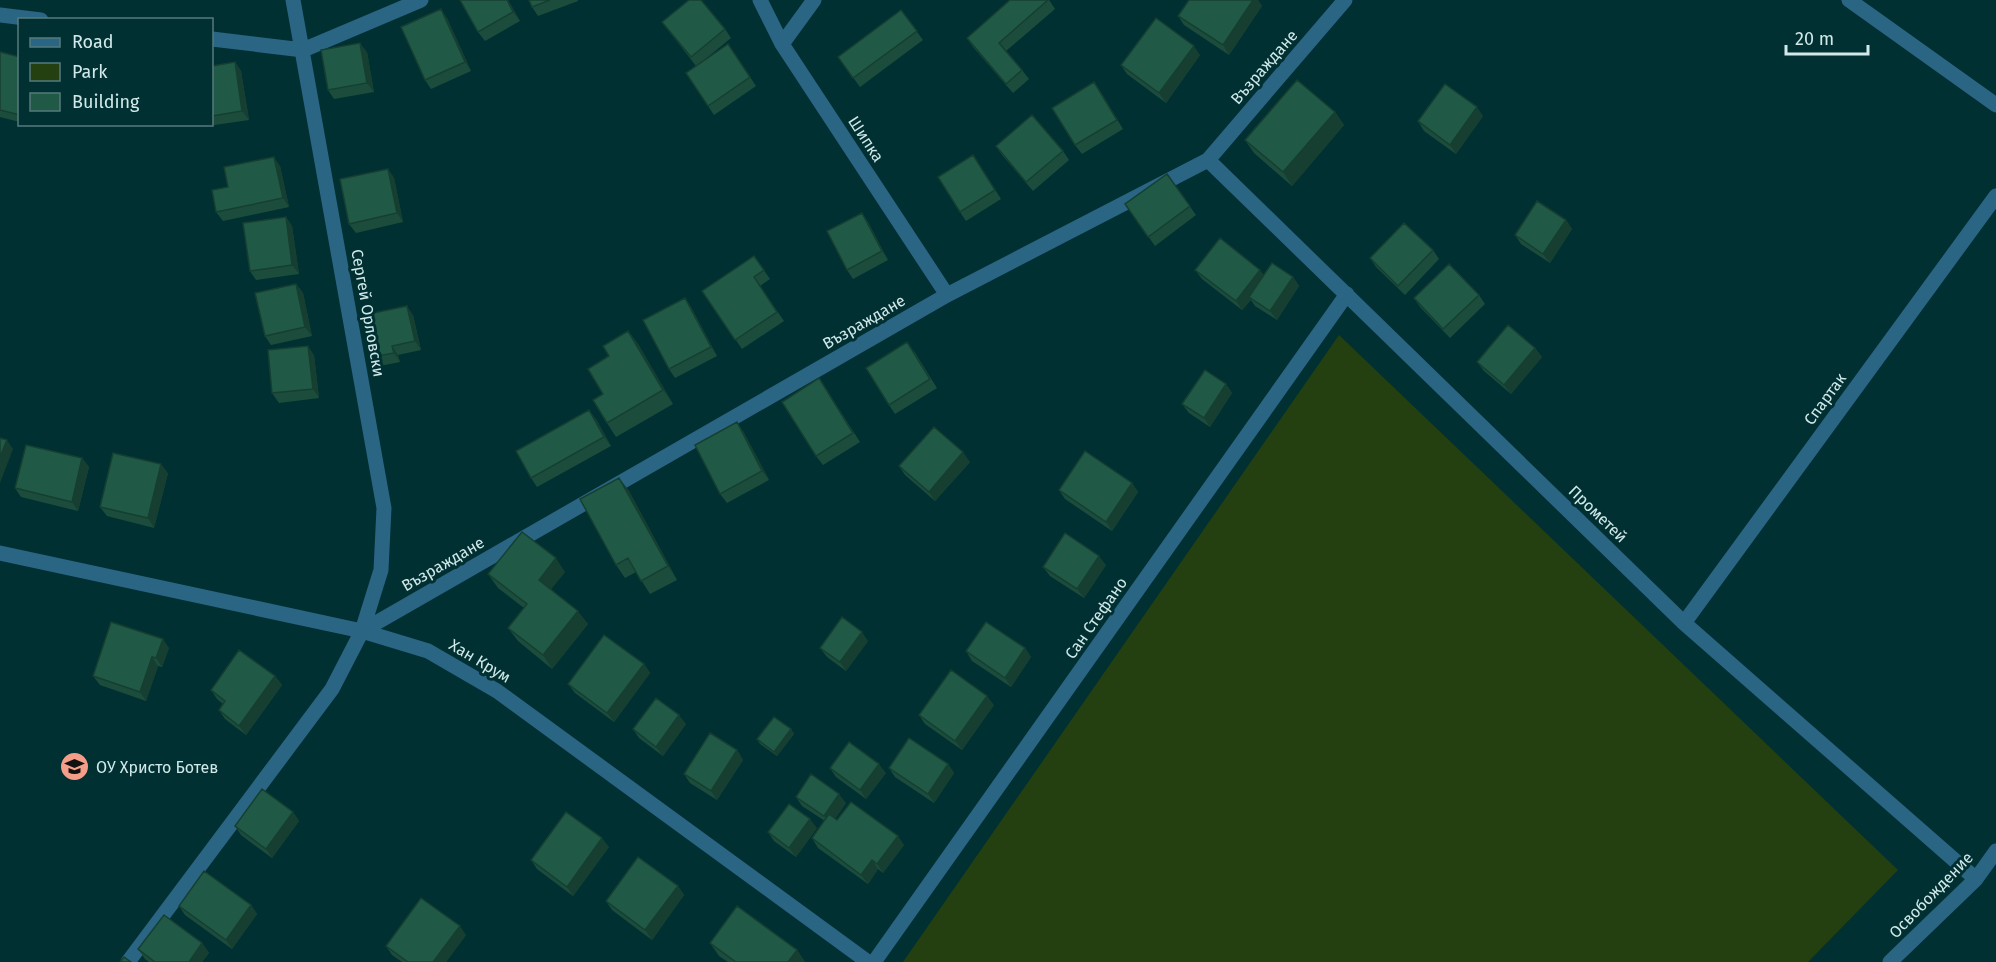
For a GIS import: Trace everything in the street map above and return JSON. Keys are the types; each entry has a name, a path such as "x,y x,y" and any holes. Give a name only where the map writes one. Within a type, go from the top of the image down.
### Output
{"street":[{"name":"Сергей Орловски","path":"128,962 332,689 362,631 381,570 384,508 293,0"},
{"path":"213,39 303,50 421,0"},
{"name":"Шипка","path":"760,0 782,44 947,295"},
{"path":"782,44 814,0"},
{"name":"Възраждане","path":"362,631 947,295 1208,160 1345,0"},
{"path":"1849,0 1996,105"},
{"path":"0,15 24,18"},
{"name":"Прометей","path":"1208,160 1684,623 1976,879"},
{"name":"Спартак","path":"1684,623 1996,196"},
{"name":"Сан Стефано","path":"874,962 1347,294"},
{"name":"Хан Крум","path":"0,553 362,631 428,651 496,690 868,962"},
{"name":"Освобождение","path":"1890,962 1976,879 1996,851"}],"green space":[{"path":"1339,335 1898,870 1808,962 903,962"}],"building":[{"path":"460,0 507,0 513,12 478,32"},
{"path":"529,0 550,0 532,7"},
{"path":"689,0 701,0 725,29 691,57 662,22"},
{"path":"1010,0 1048,0 999,43 1022,70 1006,84 967,38"},
{"path":"1189,0 1253,0 1223,45 1178,16"},
{"path":"441,9 465,62 425,80 401,27"},
{"path":"901,10 917,31 853,78 838,57"},
{"path":"1156,18 1194,46 1159,93 1121,65"},
{"path":"360,43 367,83 328,90 321,50"},
{"path":"728,44 750,77 708,106 686,73"},
{"path":"0,52 18,56 18,114 0,110"},
{"path":"235,62 242,111 213,116 213,66"},
{"path":"1297,80 1335,112 1283,172 1245,140"},
{"path":"1094,82 1117,120 1075,145 1052,108"},
{"path":"1445,84 1477,107 1450,145 1418,121"},
{"path":"1032,115 1063,151 1026,182 996,146"},
{"path":"973,155 995,190 960,212 938,177"},
{"path":"274,157 283,198 216,212 212,190 228,187 224,167"},
{"path":"388,169 397,213 349,224 340,179"},
{"path":"1167,174 1190,206 1148,237 1125,204"},
{"path":"1537,201 1566,220 1543,254 1515,235"},
{"path":"862,213 882,251 847,270 827,231"},
{"path":"286,217 292,265 250,271 243,223"},
{"path":"1404,223 1433,250 1398,286 1370,258"},
{"path":"1220,238 1260,270 1236,301 1195,270"},
{"path":"754,256 764,270 754,277 777,312 735,340 702,291"},
{"path":"1272,263 1293,277 1270,311 1249,297"},
{"path":"1449,264 1479,295 1443,329 1414,298"},
{"path":"296,284 305,327 265,336 255,293"},
{"path":"685,298 711,347 669,369 643,320"},
{"path":"407,306 415,341 392,346 394,353 373,357 364,315"},
{"path":"1508,325 1535,348 1504,385 1477,362"},
{"path":"628,331 663,390 607,423 593,400 603,394 588,369 609,356 603,346"},
{"path":"907,342 930,379 889,405 866,368"},
{"path":"308,346 313,389 272,393 268,350"},
{"path":"1205,370 1226,384 1204,418 1182,404"},
{"path":"819,378 853,433 816,456 782,402"},
{"path":"589,410 604,437 531,478 516,451"},
{"path":"737,422 762,471 720,494 695,445"},
{"path":"934,427 963,452 929,492 899,466"},
{"path":"0,438 7,440 0,457"},
{"path":"26,445 82,458 72,502 15,488"},
{"path":"1085,451 1132,483 1106,522 1059,490"},
{"path":"113,453 161,464 148,518 100,507"},
{"path":"619,478 668,566 641,581 628,558 616,565 580,499"},
{"path":"522,532 556,558 539,580 578,611 543,655 508,628 527,604 488,574"},
{"path":"1065,533 1099,556 1077,589 1043,567"},
{"path":"842,617 862,632 840,662 820,648"},
{"path":"111,622 163,639 156,658 152,657 140,692 93,676"},
{"path":"986,622 1025,648 1005,678 966,651"},
{"path":"604,635 644,664 607,713 568,684"},
{"path":"239,650 275,676 239,726 219,710 225,701 211,690"},
{"path":"951,670 987,696 955,741 919,715"},
{"path":"656,698 679,715 656,747 633,729"},
{"path":"774,717 791,729 774,752 757,739"},
{"path":"710,733 737,750 711,791 684,774"},
{"path":"909,738 948,764 928,794 889,768"},
{"path":"849,742 879,764 860,790 830,768"},
{"path":"811,774 839,794 824,816 796,797"},
{"path":"262,789 293,812 266,849 235,826"},
{"path":"851,802 898,836 877,864 872,860 861,875 812,838 829,814 837,820"},
{"path":"789,804 810,819 789,848 768,832"},
{"path":"566,812 602,838 567,887 531,860"},
{"path":"638,857 678,886 645,930 606,901"},
{"path":"204,871 251,905 226,940 179,906"},
{"path":"421,898 460,926 433,962 408,962 386,946"},
{"path":"737,906 797,950 788,962 736,962 710,943"},
{"path":"164,915 202,943 189,962 155,962 138,949"},
{"path":"124,957 131,962 120,962"}],"place":[{"name":"ОУ Христо Ботев","path":"75,767"}]}
